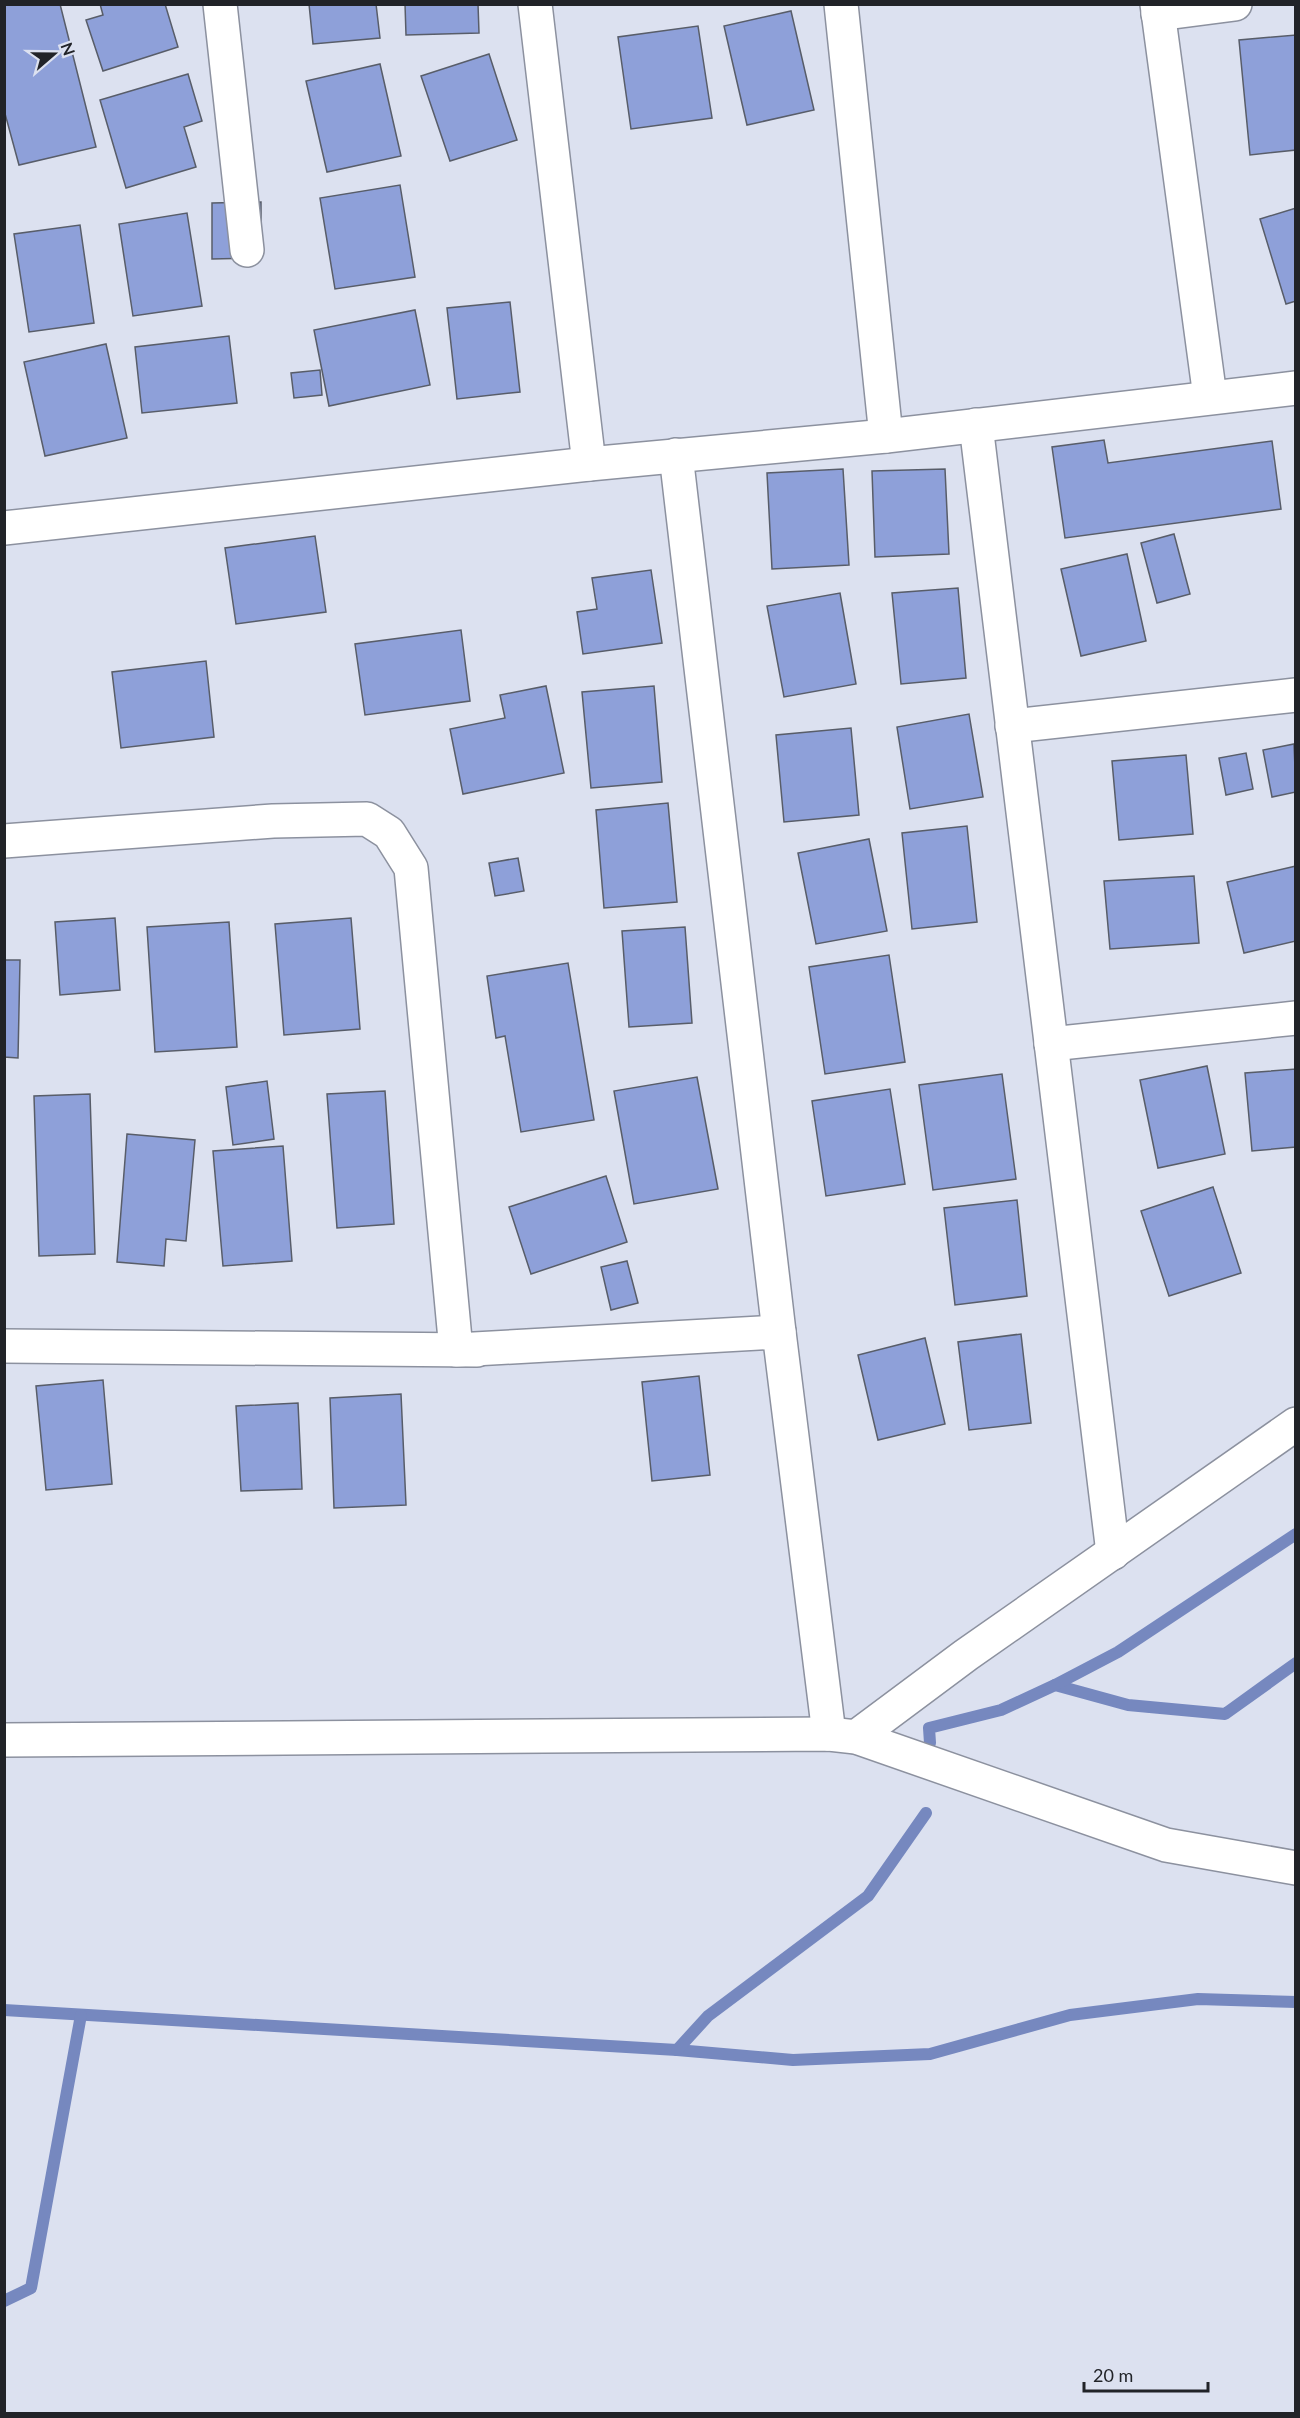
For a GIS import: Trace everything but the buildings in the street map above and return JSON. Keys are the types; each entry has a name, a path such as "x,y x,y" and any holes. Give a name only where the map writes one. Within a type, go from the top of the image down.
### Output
{"street":[{"path":"220,4 247,250"},
{"path":"535,4 589,464"},
{"path":"841,4 886,436"},
{"path":"1210,397 1157,9 1235,4"},
{"path":"4,528 589,464 886,436 1296,388"},
{"path":"976,425 1113,1553"},
{"path":"676,455 780,1343 843,1736"},
{"path":"1012,726 1296,695"},
{"path":"4,841 273,822 367,819 389,833 411,868 456,1350"},
{"path":"1051,1044 1296,1018"},
{"path":"4,1346 456,1350 780,1343"},
{"path":"843,1736 1113,1553 1296,1424"},
{"path":"4,1740 843,1736 1166,1845 1296,1868"}],"waterway":[{"path":"930,1743 929,1728 1001,1710 1118,1652 1296,1534"},
{"path":"1055,1685 1128,1705 1225,1714 1296,1663"},
{"path":"677,2050 708,2016 868,1896 926,1813"},
{"path":"4,2010 677,2050 793,2060 930,2054 1070,2015 1198,1999 1296,2002"},
{"path":"4,2301 31,2288 81,2015"}]}
